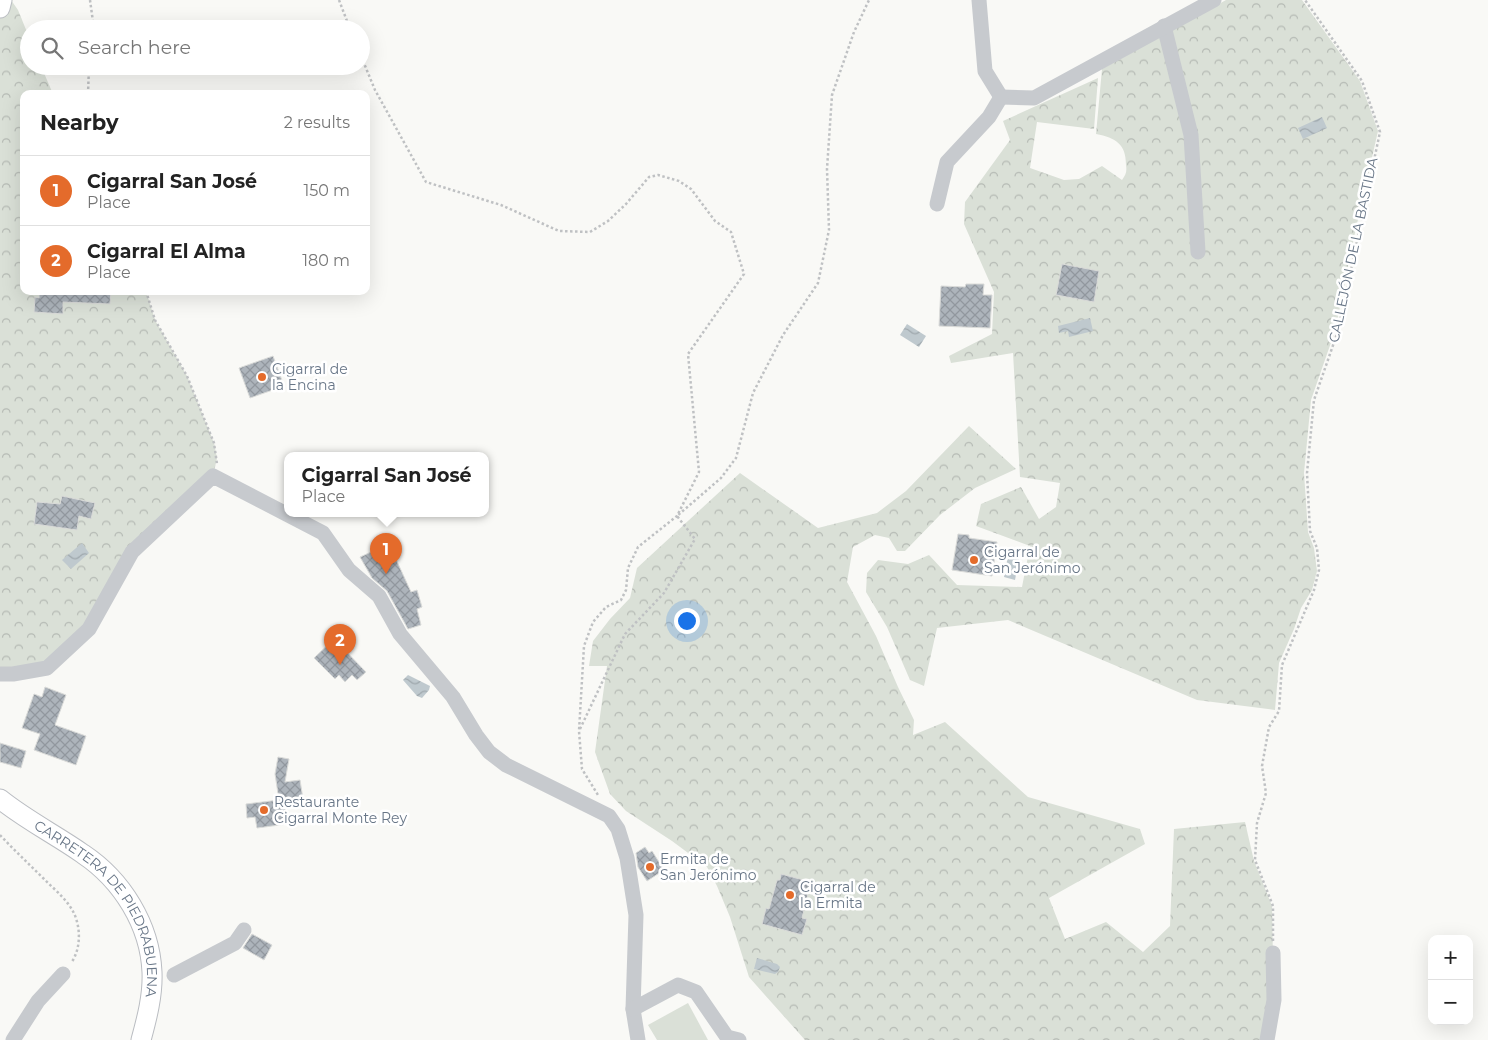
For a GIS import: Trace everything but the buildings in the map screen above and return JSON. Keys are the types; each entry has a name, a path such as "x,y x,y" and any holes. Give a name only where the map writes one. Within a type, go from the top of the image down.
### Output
{"main road":[{"path":"0,8 2,0"},
{"name":"CARRETERA DE PIEDRABUENA","path":"0,799 98,865 124,894 134,910 143,930 152,972 149,1008 141,1040"}],"street":[{"path":"979,0 985,71 1001,97"},
{"path":"1001,97 1034,98 1214,0"},
{"path":"1164,26 1191,135 1198,252"},
{"path":"937,204 946,162 989,117 1001,97"},
{"path":"0,674 13,674 46,668 89,629 132,552 213,476 284,513"},
{"path":"292,517 323,533 349,570 379,596 400,634 453,697 476,736 489,752 506,765 609,816 618,829 627,858 636,915 633,1009 638,1040"},
{"path":"174,975 235,943 244,930"},
{"path":"1267,1040 1274,1000 1273,953"},
{"path":"13,1040 38,1000 63,974"},
{"path":"633,1009 678,985 696,992 727,1037 739,1040"}],"path":[{"path":"90,0 93,20"},
{"path":"339,0 347,20"},
{"path":"609,816 582,769 579,731 584,646 593,622 606,607 621,600 626,590 628,568 638,547 721,478 736,458 753,393 783,335 818,283 829,230 827,170 832,95 854,32 870,0"},
{"name":"CALLEJÓN DE LA BASTIDA","path":"1273,953 1273,906 1255,860 1257,823 1266,793 1262,766 1269,727 1279,710 1282,664 1314,590 1319,570 1317,548 1310,531 1307,473 1314,400 1338,331 1380,132 1362,80 1305,0"},
{"path":"88,90 89,75"},
{"path":"369,75 375,90 426,182 501,205 559,231 590,232 608,221 626,204 648,177 658,175 679,181 691,189 715,221 731,232 744,274 688,354 699,472 676,516"},
{"path":"147,295 155,320 187,376 214,443 217,458 213,476"},
{"path":"579,731 625,634 664,593 695,539 676,516"},
{"path":"0,835 61,895 72,909 77,923 79,941 75,958 63,974"}],"green space":[{"path":"0,0 11,0 22,20 20,20 20,75 45,75 51,90 20,90 20,295 147,295 155,320 187,376 214,443 217,458 213,476 132,552 89,629 47,668 0,674"},
{"path":"1226,0 1302,0 1360,81 1378,131 1335,331 1311,400 1304,473 1308,532 1314,548 1317,571 1312,590 1301,608 1279,663 1275,710 1197,700 1008,620 937,628 924,686 910,680 887,627 866,592 867,573 878,560 908,564 929,555 957,585 1022,587 1030,546 976,526 981,504 1021,487 1039,519 1056,507 1060,483 1020,477 1013,353 951,363 949,356 992,334 994,292 964,224 965,202 1010,140 1003,121 1098,78 1094,129 1037,122 1030,168 1064,180 1079,179 1102,166 1122,180 1126,169 1126,158 1122,147 1114,140 1096,134 1102,69"},
{"path":"969,426 1016,469 975,488 940,515 905,551 897,551 889,538 875,535 853,547 847,582 876,636 914,720 913,735 945,722 1028,797 1140,829 1145,844 1049,898 1065,939 1106,922 1143,952 1170,926 1174,829 1245,822 1254,861 1272,906 1273,961 1265,1040 805,1040 749,977 730,917 707,867 626,811 610,794 595,752 607,666 589,666 593,641 630,598 637,568 740,473 818,528 877,513 906,491"},
{"path":"688,1003 708,1040 657,1040 648,1025"}],"water":[{"path":"1322,117 1327,128 1303,139 1298,128"},
{"path":"1090,318 1093,331 1069,337 1068,331 1059,333 1058,326"},
{"path":"907,324 926,336 919,347 900,335"},
{"path":"82,543 89,553 71,569 62,560"},
{"path":"1009,551 1020,553 1015,580 1004,577"},
{"path":"408,675 430,686 422,698 417,696 403,680"},
{"path":"757,958 777,964 780,967 778,972 775,974 754,969"}],"place":[{"name":"Cigarral de la Encina","path":"262,377"},
{"name":"Cigarral de San Jerónimo","path":"974,560"},
{"name":"Cigarral San José","path":"386,574"},
{"name":"Cigarral El Alma","path":"340,665"},
{"name":"Restaurante Cigarral Monte Rey","path":"264,810"},
{"name":"Ermita de San Jerónimo","path":"650,867"},
{"name":"Cigarral de la Ermita","path":"790,895"}]}
